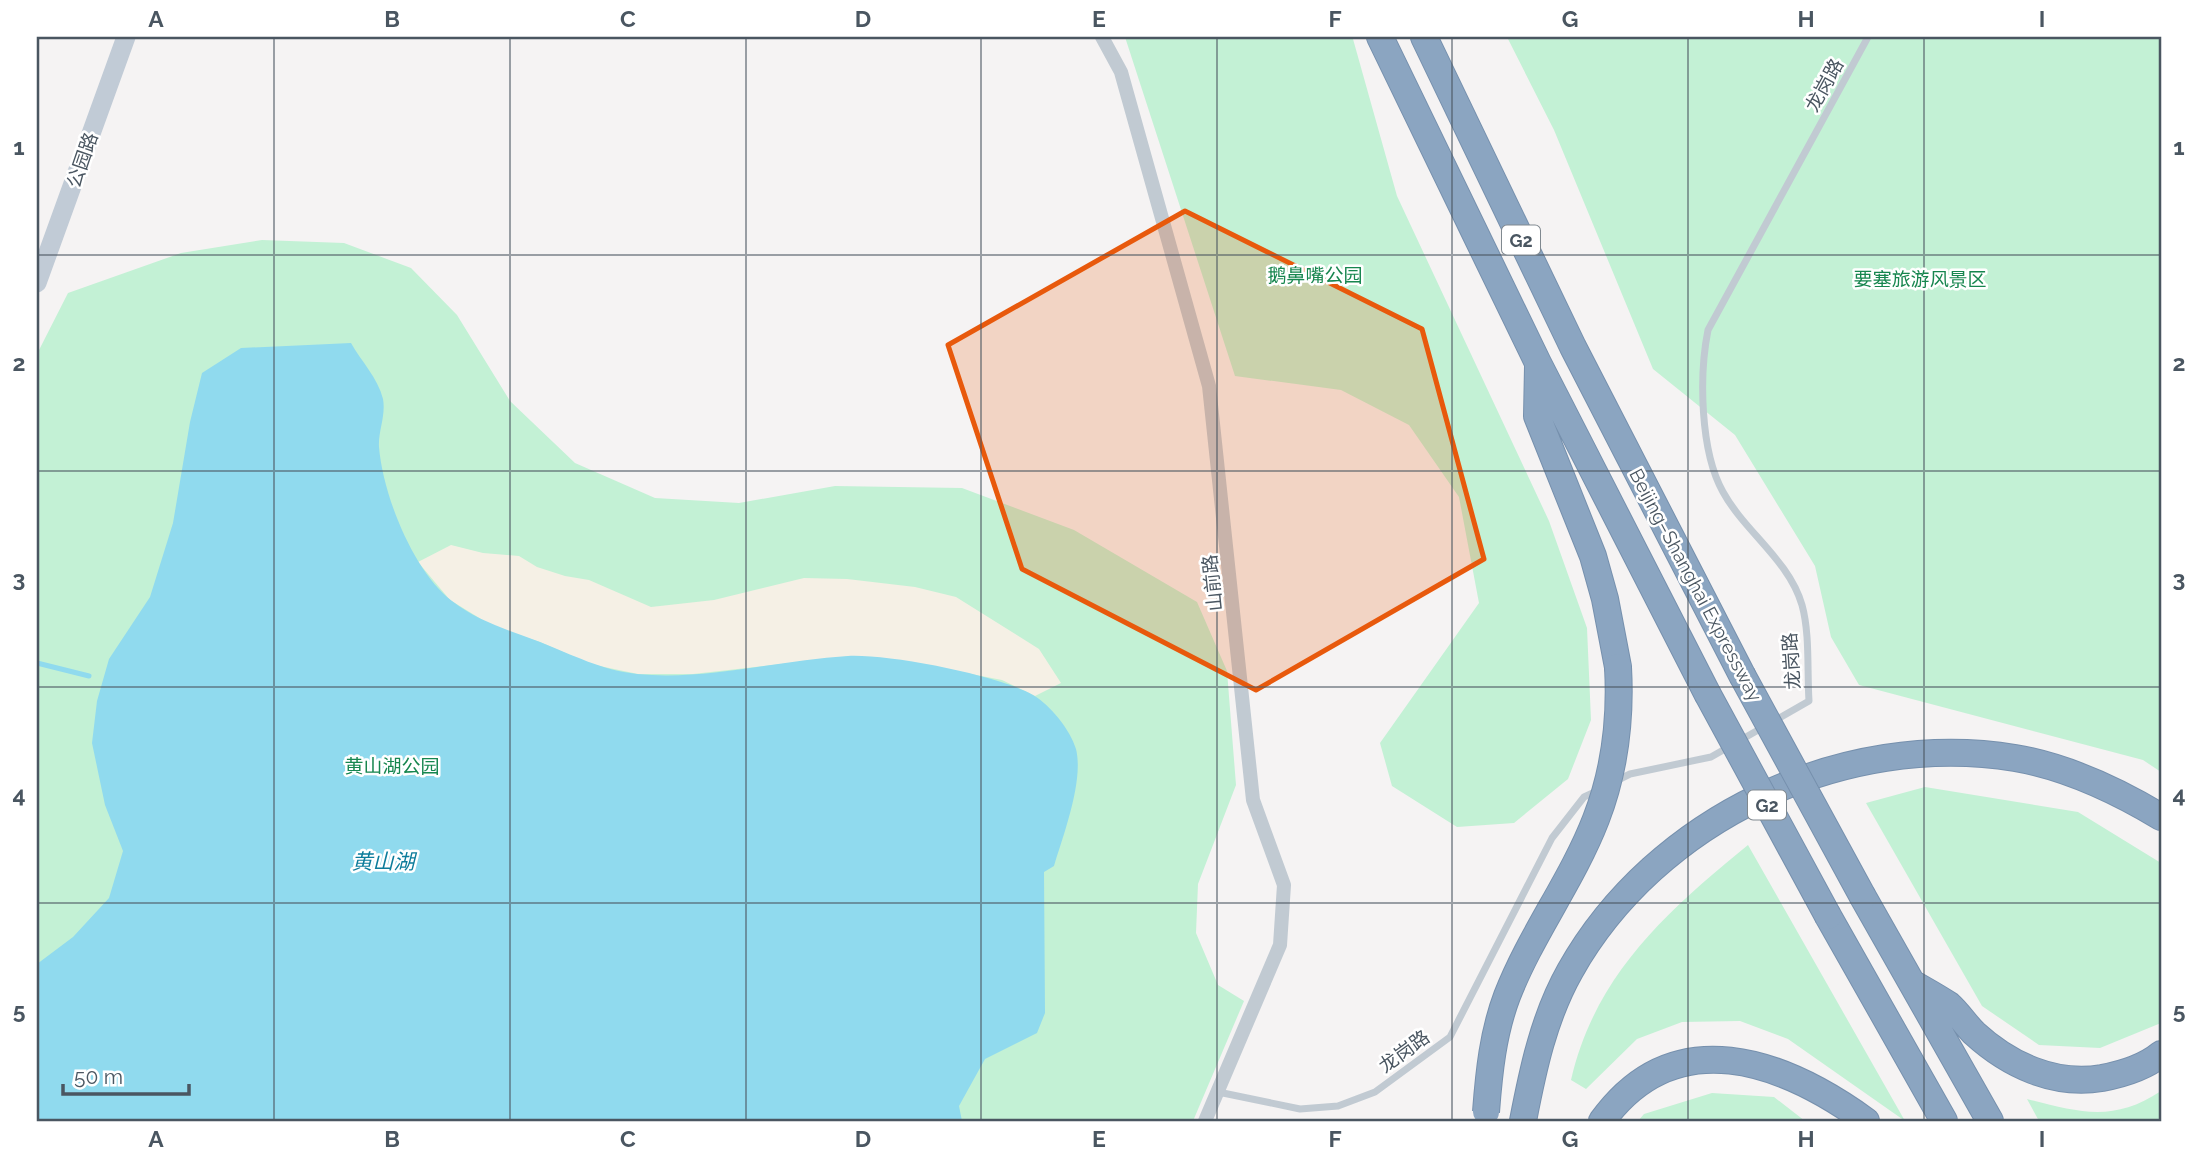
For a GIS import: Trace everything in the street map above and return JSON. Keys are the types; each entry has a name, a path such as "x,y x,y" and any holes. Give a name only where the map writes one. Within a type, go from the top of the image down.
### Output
{"highway":[{"name":"Beijing–Shanghai Expressway","path":"1380,37 1596,481 1828,916 1944,1121"},
{"name":"Beijing–Shanghai Expressway","path":"1424,37 1621,442 1742,675 1863,897 1990,1121"},
{"path":"1485,1116 1491,1057 1506,999 1528,948 1595,821 1610,777 1618,731 1618,667 1605,599 1570,493 1537,416 1538,363"},
{"path":"1523,1121 1534,1063 1550,1017 1570,971 1598,928 1633,889 1669,856 1712,823 1757,799 1805,778 1857,762 1911,753 1964,752 2017,758 2068,771 2117,792 2161,817"},
{"path":"1539,1121 1549,1067 1564,1022 1583,978 1610,938 1643,900 1679,867 1720,836 1763,812 1810,792 1861,777 1912,768 1963,767 2014,773 2063,785 2111,806 2161,837"},
{"path":"1912,983 1950,1006 1974,1033 1998,1052 2043,1075 2068,1080 2115,1076 2137,1069 2161,1054"},
{"path":"1602,1121 1614,1105 1640,1083 1671,1068 1708,1060 1750,1062 1790,1074 1829,1094 1867,1121"}],"street":[{"name":"公园路","path":"40,270 126,37"},
{"name":"山前路","path":"1102,37 1121,72 1209,386 1253,800 1284,885 1280,946 1205,1121"}],"lane":[{"name":"龙岗路","path":"1217,1092 1300,1109 1338,1106 1375,1092 1450,1037 1552,838 1584,797 1630,774 1711,757 1810,701 1802,605 1787,575 1723,493 1710,462 1702,360 1708,330 1868,37"}],"highlighted area":[{"path":"1185,211 1422,329 1484,559 1256,690 1022,569 948,345"}],"green space":[{"name":"鹅鼻嘴公园","path":"1125,37 1353,39 1397,196 1549,521 1587,628 1591,720 1568,779 1514,823 1457,827 1392,786 1380,743 1479,603 1459,497 1409,425 1341,390 1235,376"},
{"name":"要塞旅游风景区","path":"1507,37 2161,37 2161,772 2143,760 1859,685 1831,637 1815,566 1735,435 1653,369 1554,130"},
{"name":"黄山湖","path":"262,240 344,243 411,268 457,315 510,401 575,463 655,498 739,503 835,486 962,488 1074,530 1197,602 1227,671 1236,785 1198,884 1196,933 1218,985 1244,1001 1193,1121 37,1121 37,354 68,293 181,253"},
{"path":"1925,787 2078,812 2161,863 2161,1023 2100,1048 2039,1045 1982,1006 1866,803"},
{"path":"1748,845 1905,1121 1788,1039 1740,1021 1682,1022 1637,1039 1586,1089 1571,1080 1582,1042 1597,1008 1616,977 1663,921"},
{"path":"2161,1091 2161,1121 2039,1121 2027,1099 2063,1108 2096,1112 2127,1108"},
{"path":"1712,1093 1774,1097 1805,1121 1638,1121 1644,1114"}],"sand":[{"path":"451,545 483,553 519,556 537,567 589,580 651,607 714,600 804,578 847,579 915,587 956,597 1039,649 1061,683 1035,696 1002,680 914,663 851,656 693,674 638,674 590,664 540,642 494,627 450,600 418,562"}],"water":[{"name":"黄山湖","path":"351,343 381,391 384,411 379,447 387,487 402,531 438,588 473,615 587,661 637,674 690,675 848,656 916,662 970,673 1016,688 1039,699 1059,718 1076,749 1078,762 1075,792 1054,866 1044,872 1045,1013 1037,1033 985,1059 959,1106 962,1121 37,1121 37,964 73,937 109,898 123,851 105,805 92,743 97,701 109,659 150,597 173,523 190,422 202,373 241,348"}],"waterway":[{"path":"37,663 89,676"}],"park label":[{"name":"黄山湖公园","path":"392,766"}]}
